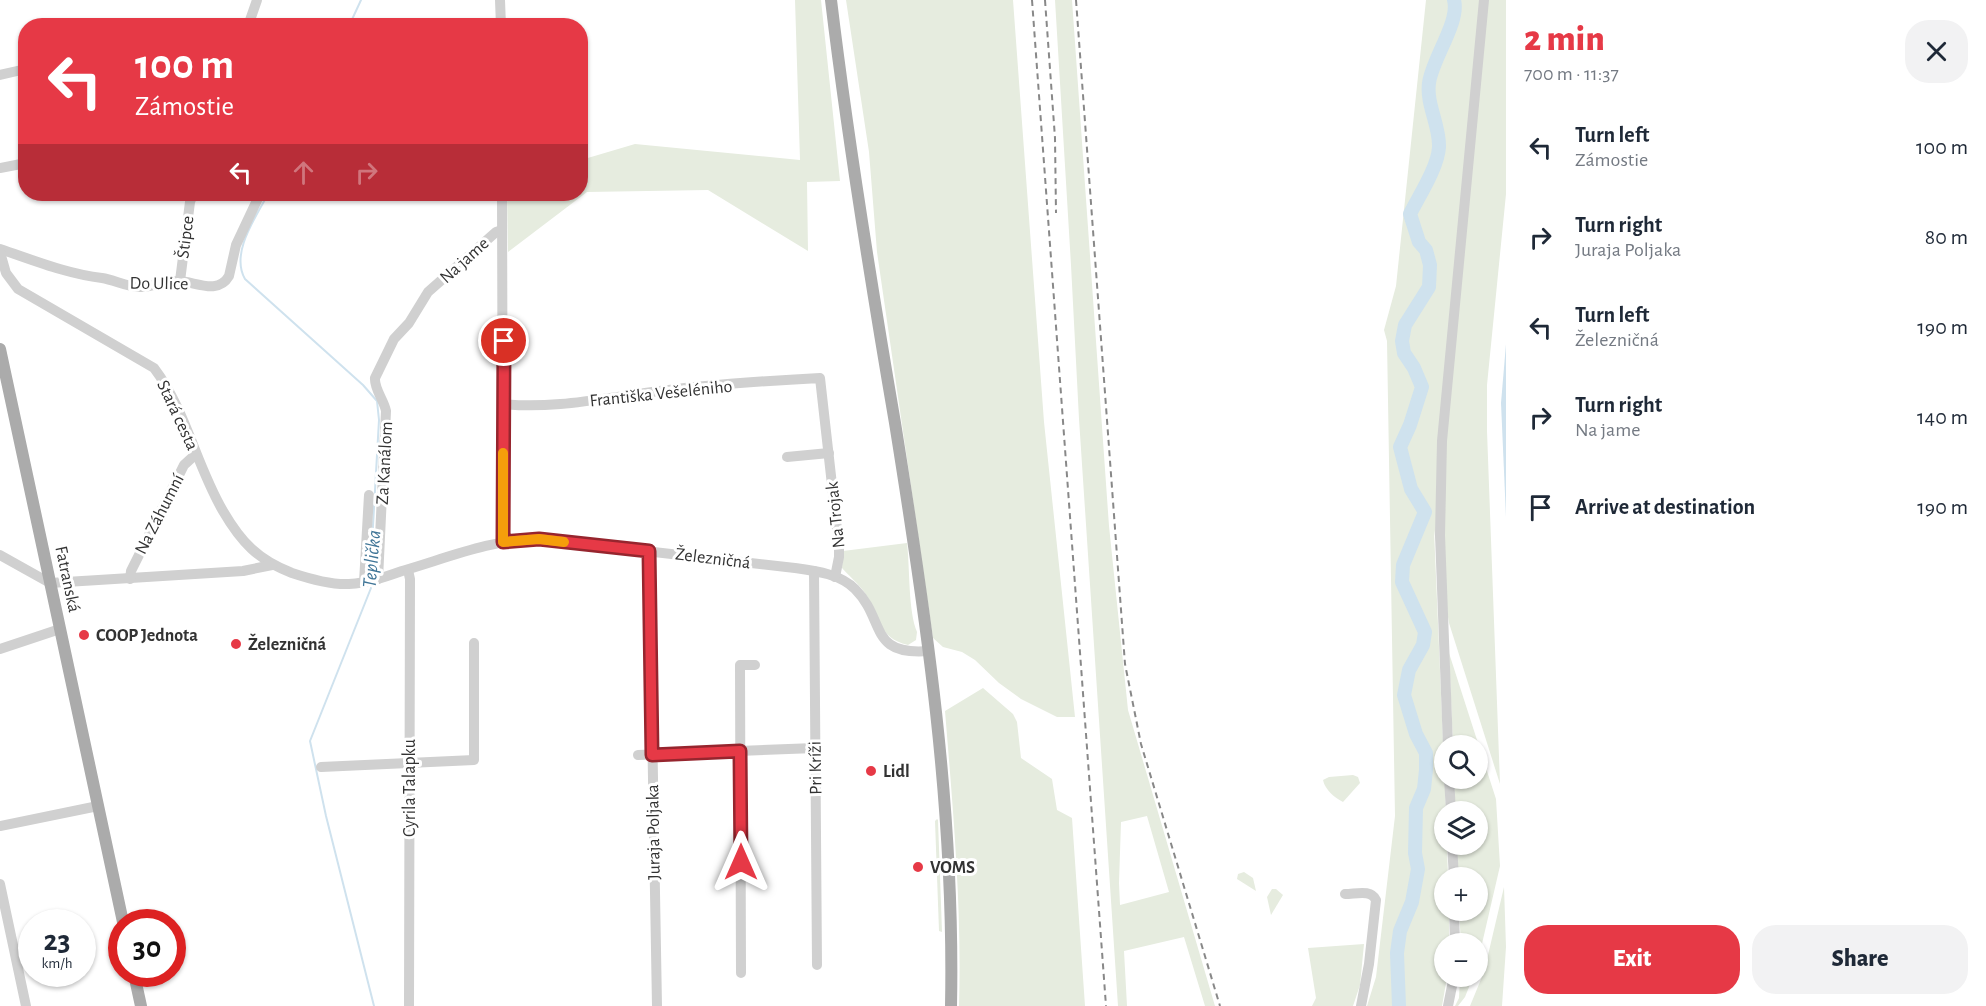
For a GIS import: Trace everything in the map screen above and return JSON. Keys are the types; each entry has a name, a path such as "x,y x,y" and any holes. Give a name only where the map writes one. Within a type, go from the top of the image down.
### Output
{"main road":[{"path":"831,0 850,141 929,651 941,754 950,923 951,1006"},
{"name":"Fatranská","path":"0,349 120,909"},
{"path":"137,987 141,1006"}],"street":[{"path":"251,18 257,0"},
{"path":"500,0 501,18"},
{"path":"1448,735 1440,534 1442,441 1484,0"},
{"path":"0,75 18,71"},
{"path":"0,168 18,165"},
{"name":"Štipce","path":"180,281 190,201"},
{"name":"Do Ulice","path":"0,250 94,278 123,284 142,287 155,283 180,281 211,287 226,281 236,245 257,201"},
{"name":"Na jame","path":"502,201 503,542"},
{"name":"Na jame","path":"428,292 496,232 502,230"},
{"name":"Stará cesta","path":"0,250 6,273 18,289 154,368 167,385 222,510 252,550 272,565"},
{"name":"Za Kanálom","path":"371,580 386,411 375,378 394,339 409,324 428,292"},
{"name":"Františka Vešeléniho","path":"503,404 517,406 567,403 659,392 820,378"},
{"name":"Na Trojak","path":"820,378 839,547 835,576"},
{"name":"Na Záhumní","path":"130,579 131,571 184,465 196,453"},
{"path":"787,458 829,453"},
{"path":"369,495 371,580"},
{"name":"Železničná","path":"272,565 308,579 330,583 371,580 503,542 539,539 814,571 845,581 862,597 877,629 888,643 905,651 929,651"},
{"name":"Juraja Poljaka","path":"649,551 657,1006"},
{"path":"0,555 50,584 243,571 272,565"},
{"name":"Cyrila Talapku","path":"408,570 410,579 409,1006"},
{"name":"Pri Kríži","path":"814,571 817,965"},
{"path":"0,649 60,629"},
{"path":"321,767 474,760 474,643"},
{"path":"741,973 740,665 755,665"},
{"path":"638,755 815,748"},
{"path":"0,826 98,807"},
{"path":"0,884 26,1006"},
{"path":"1345,894 1369,893 1377,900 1370,964 1361,1006"},
{"path":"1448,1006 1452,987"}],"shaded area":[{"path":"795,0 821,0 840,181 807,182 808,251 708,190 588,192 588,158 635,144 800,160"},
{"path":"846,0 1013,0 1044,422 1075,717 1057,717 1021,699 999,683 975,660 962,652 943,647 933,638 877,252 869,152"},
{"path":"1055,0 1072,0 1109,526 1128,710 1215,1006 1205,1006 1184,937 1124,951 1127,1006 1118,1006","holes":["1147,816 1169,892 1120,905 1121,822"]},
{"path":"1426,0 1506,0 1506,194 1487,385 1500,784 1488,746 1488,735 1484,735 1449,623 1434,530 1443,735 1434,735 1434,789 1445,789 1446,801 1434,801 1434,855 1447,855 1448,867 1434,867 1434,921 1449,921 1449,933 1434,933 1434,987 1445,987 1442,1006 1367,1006 1376,977 1395,816 1387,341 1384,330 1396,286"},
{"path":"507,201 575,201 508,252"},
{"path":"907,543 911,601 917,632 916,640 908,645 890,637 865,593 842,568 843,551"},
{"path":"1449,653 1475,735 1453,735"},
{"path":"983,688 1013,714 1017,722 1021,758 1052,779 1057,810 1072,818 1085,1006 959,1006 958,895 945,711"},
{"path":"1488,774 1496,799 1500,866 1488,918 1488,867 1458,867 1457,855 1488,855 1488,801 1455,801 1454,789 1488,789"},
{"path":"1353,775 1358,777 1360,783 1343,802 1331,793 1323,780 1329,777"},
{"path":"937,819 942,932 939,931 935,821"},
{"path":"1244,872 1253,878 1256,891 1237,879 1238,874"},
{"path":"1504,887 1506,947 1502,1006 1470,1006 1478,987 1488,987 1488,955"},
{"path":"1272,889 1276,889 1283,895 1271,915 1267,897"},
{"path":"1460,921 1487,921 1484,933 1460,933"},
{"path":"1364,944 1360,985 1353,1006 1312,1006 1316,998 1308,948"},
{"path":"1460,987 1469,987 1465,997 1458,1006 1455,1006 1459,998"}],"water":[{"path":"1506,344 1506,517 1501,403"}],"waterway":[{"name":"Teplička","path":"353,18 361,0"},
{"path":"1399,1006 1397,953 1400,931 1412,902 1418,869 1415,853 1416,808 1424,789 1426,770 1426,753 1416,734 1404,695 1409,670 1423,645 1425,632 1402,582 1403,565 1425,512 1411,489 1400,447 1410,425 1422,387 1414,368 1404,353 1402,341 1405,325 1429,287 1430,265 1426,250 1419,242 1410,214 1432,172 1438,155 1439,139 1429,99 1429,83 1431,73 1450,30 1455,9 1454,0"},
{"name":"Teplička","path":"264,201 251,224 243,247 241,269 245,279 363,385 377,401 379,420 370,578"},
{"name":"Teplička","path":"371,584 310,741 326,816 374,1006"}],"railway":[{"path":"1032,0 1106,1006"},
{"path":"1045,0 1055,138 1056,213"},
{"path":"1076,0 1125,664 1141,744 1220,1006"}],"slow traffic":[{"path":"503,453 503,542 539,539 564,542"}],"place":[{"name":"COOP Jednota","path":"84,635"},
{"name":"Železničná","path":"236,644"},
{"name":"Lidl","path":"871,771"},
{"name":"VOMS","path":"918,867"}],"route":[{"path":"504,341 503,542 539,539 649,551 652,755 740,751 741,862"}]}
